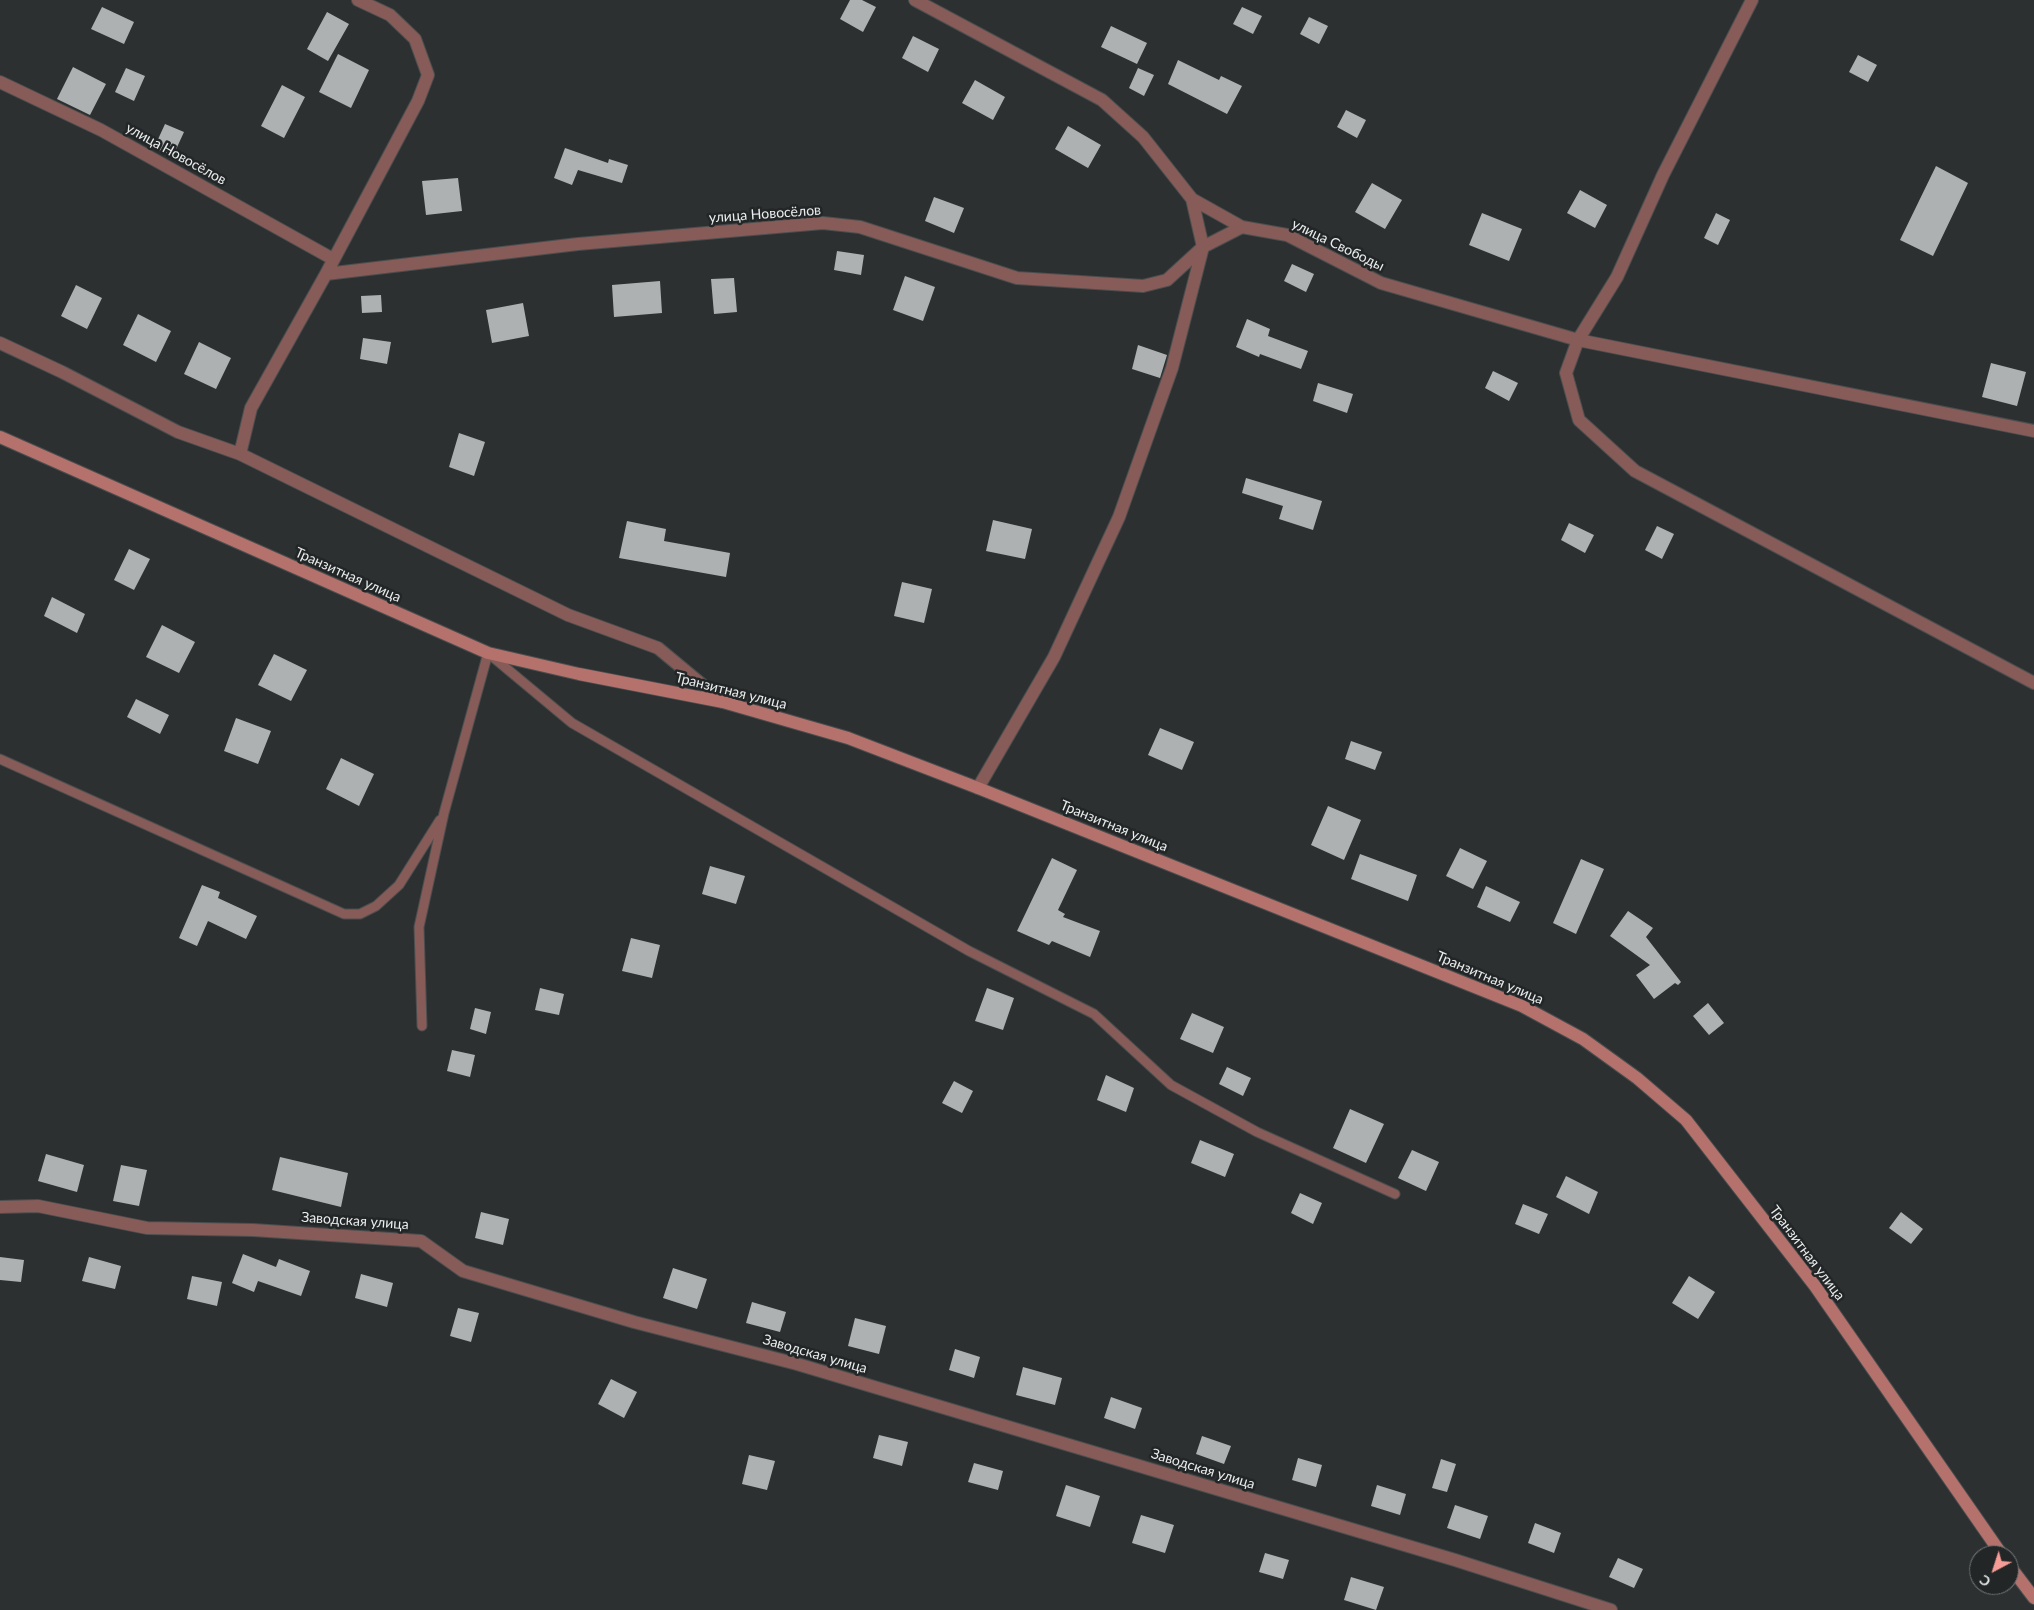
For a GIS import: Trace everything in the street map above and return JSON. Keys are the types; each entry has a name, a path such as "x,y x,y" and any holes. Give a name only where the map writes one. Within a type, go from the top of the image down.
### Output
{"main road":[{"name":"Транзитная улица","path":"0,437 488,653 579,674 723,702 848,738 978,788 1522,1006 1583,1038 1630,1072 1686,1120 1815,1286 1995,1545"},
{"path":"2019,1578 2034,1598"}],"street":[{"path":"240,454 251,408 326,274 418,101 428,75 415,39 390,15 358,0"},
{"name":"улица Свободы","path":"915,0 1102,100 1143,137 1192,199 1242,227 1287,235 1382,283 1578,340 2034,431"},
{"path":"1752,0 1664,175 1618,277 1578,340 1566,373 1579,420 1635,470 2034,683"},
{"name":"улица Новосёлов","path":"0,82 101,130 333,259"},
{"path":"978,788 1054,657 1119,517 1172,368 1203,247 1192,199"},
{"name":"улица Новосёлов","path":"326,274 578,244 823,223 860,227 1017,278 1143,286 1167,280 1203,247 1242,227"},
{"path":"0,343 62,372 178,432 240,454 568,615 658,648 723,702"},
{"name":"Заводская улица","path":"0,1207 38,1206 147,1228 253,1230 421,1241 463,1271 634,1322 807,1366 1455,1560 1611,1610"}],"lane":[{"path":"422,1026 419,927 444,813 488,653 572,723 969,951 1094,1014 1171,1085 1257,1132 1395,1194"},
{"path":"0,759 344,914 360,914 376,906 399,885 444,813"}],"building":[{"path":"850,0 862,0 876,7 863,32 840,19"},
{"path":"102,7 134,22 124,44 91,29"},
{"path":"1242,7 1262,16 1253,34 1233,24"},
{"path":"327,12 349,24 328,61 307,49"},
{"path":"1309,17 1328,26 1319,44 1300,34"},
{"path":"1111,26 1147,43 1137,64 1101,47"},
{"path":"913,36 939,49 928,72 902,58"},
{"path":"338,54 369,70 351,108 319,92"},
{"path":"1858,55 1877,65 1868,82 1849,72"},
{"path":"1178,60 1219,80 1221,76 1242,86 1227,114 1168,84"},
{"path":"73,67 106,84 90,115 57,99"},
{"path":"126,68 145,76 134,101 115,92"},
{"path":"1138,68 1154,75 1144,96 1129,88"},
{"path":"975,80 1005,97 993,120 962,103"},
{"path":"282,85 305,97 284,138 261,126"},
{"path":"1346,110 1366,120 1357,138 1337,127"},
{"path":"165,124 184,132 173,156 154,148"},
{"path":"1068,126 1101,145 1088,168 1055,149"},
{"path":"565,148 608,163 609,159 628,165 622,183 578,170 572,185 554,178"},
{"path":"1936,166 1968,183 1933,256 1900,240"},
{"path":"458,178 462,211 426,215 422,181"},
{"path":"1372,183 1402,200 1385,229 1355,212"},
{"path":"1580,190 1607,205 1595,228 1567,213"},
{"path":"934,197 964,208 954,233 925,221"},
{"path":"1482,213 1522,229 1509,261 1469,245"},
{"path":"1716,213 1730,220 1718,245 1704,238"},
{"path":"837,251 864,255 861,275 834,270"},
{"path":"1292,264 1314,274 1306,292 1284,281"},
{"path":"905,276 935,287 923,321 893,310"},
{"path":"734,278 737,312 714,314 711,279"},
{"path":"660,281 662,313 614,317 612,285"},
{"path":"76,285 102,298 87,329 61,316"},
{"path":"381,295 382,312 362,313 361,296"},
{"path":"523,303 529,336 492,343 486,310"},
{"path":"138,314 171,331 156,362 123,345"},
{"path":"1247,319 1270,329 1268,336 1308,351 1301,369 1260,354 1259,357 1236,347"},
{"path":"363,338 391,342 387,364 360,359"},
{"path":"199,342 231,358 216,389 184,374"},
{"path":"1138,345 1167,355 1160,378 1132,369"},
{"path":"1991,363 2026,372 2017,406 1982,397"},
{"path":"1493,371 1518,383 1509,401 1485,388"},
{"path":"1318,383 1353,394 1347,413 1313,401"},
{"path":"459,433 485,442 474,476 449,467"},
{"path":"1246,478 1322,501 1313,530 1279,519 1283,506 1242,493"},
{"path":"993,520 1032,529 1025,559 986,551"},
{"path":"627,521 666,529 664,541 730,553 726,577 619,558"},
{"path":"1569,523 1594,535 1585,553 1561,540"},
{"path":"1657,526 1674,534 1662,559 1645,550"},
{"path":"129,549 150,559 134,590 114,580"},
{"path":"902,582 932,589 924,623 894,616"},
{"path":"52,597 85,614 77,633 44,616"},
{"path":"162,625 195,642 179,673 146,657"},
{"path":"274,654 307,670 291,701 258,685"},
{"path":"136,699 169,715 160,734 127,717"},
{"path":"236,718 271,731 258,764 224,751"},
{"path":"1160,728 1194,742 1182,770 1148,755"},
{"path":"1351,741 1382,752 1375,770 1345,759"},
{"path":"341,758 374,774 359,806 326,789"},
{"path":"1328,806 1361,820 1344,860 1311,845"},
{"path":"1460,848 1487,861 1473,889 1446,876"},
{"path":"1360,854 1417,875 1408,901 1351,879"},
{"path":"1052,858 1077,870 1058,910 1065,914 1063,917 1100,931 1090,957 1052,941 1049,945 1017,931"},
{"path":"1581,859 1604,869 1576,934 1553,923"},
{"path":"710,866 745,876 736,904 702,894"},
{"path":"202,885 220,892 218,898 257,916 246,939 208,921 197,946 179,938"},
{"path":"1486,886 1520,902 1510,922 1477,907"},
{"path":"1628,911 1653,928 1646,937 1681,982 1678,985 1675,983 1654,999 1636,975 1650,965 1610,936"},
{"path":"631,938 660,945 652,978 622,971"},
{"path":"540,988 564,994 559,1015 535,1010"},
{"path":"987,988 1014,998 1003,1030 975,1021"},
{"path":"1708,1003 1724,1023 1709,1035 1693,1016"},
{"path":"475,1008 491,1012 486,1034 470,1029"},
{"path":"1192,1013 1224,1027 1213,1053 1180,1039"},
{"path":"452,1050 475,1055 470,1077 447,1071"},
{"path":"1227,1067 1251,1078 1243,1096 1219,1084"},
{"path":"1106,1075 1134,1088 1126,1112 1097,1100"},
{"path":"954,1081 973,1091 962,1113 942,1103"},
{"path":"1350,1109 1384,1124 1366,1163 1333,1148"},
{"path":"1200,1140 1234,1154 1225,1177 1191,1163"},
{"path":"1412,1150 1439,1162 1426,1191 1398,1178"},
{"path":"46,1154 84,1165 77,1192 38,1181"},
{"path":"280,1157 348,1173 341,1207 272,1190"},
{"path":"121,1165 147,1170 139,1206 113,1201"},
{"path":"1566,1176 1598,1192 1589,1214 1556,1197"},
{"path":"1300,1193 1322,1203 1313,1224 1291,1213"},
{"path":"1523,1204 1548,1214 1539,1234 1515,1224"},
{"path":"481,1212 509,1219 503,1245 475,1238"},
{"path":"1901,1212 1923,1229 1911,1244 1889,1228"},
{"path":"243,1254 276,1267 279,1259 310,1271 301,1296 258,1281 254,1292 232,1283"},
{"path":"0,1257 24,1260 21,1282 0,1280"},
{"path":"89,1257 121,1266 115,1289 82,1281"},
{"path":"673,1268 707,1279 697,1309 663,1298"},
{"path":"361,1274 393,1283 387,1307 355,1298"},
{"path":"192,1276 222,1282 217,1306 187,1299"},
{"path":"1689,1276 1715,1292 1698,1319 1672,1303"},
{"path":"752,1302 786,1312 780,1332 746,1323"},
{"path":"458,1308 479,1313 471,1342 450,1336"},
{"path":"855,1318 886,1326 879,1354 848,1346"},
{"path":"955,1349 980,1357 974,1378 949,1370"},
{"path":"1023,1367 1062,1378 1055,1405 1016,1395"},
{"path":"611,1379 637,1392 624,1418 598,1404"},
{"path":"1111,1397 1142,1408 1135,1429 1104,1418"},
{"path":"879,1435 908,1442 902,1466 873,1458"},
{"path":"1202,1436 1231,1446 1224,1464 1196,1454"},
{"path":"749,1455 775,1461 767,1490 742,1484"},
{"path":"1298,1458 1322,1465 1316,1487 1292,1480"},
{"path":"1441,1459 1456,1464 1447,1492 1432,1488"},
{"path":"974,1463 1003,1471 998,1490 968,1482"},
{"path":"1066,1485 1100,1496 1090,1527 1056,1516"},
{"path":"1377,1485 1406,1494 1400,1515 1371,1506"},
{"path":"1455,1505 1488,1516 1480,1539 1447,1528"},
{"path":"1141,1515 1174,1525 1165,1553 1132,1543"},
{"path":"1535,1523 1561,1533 1554,1553 1528,1543"},
{"path":"1265,1553 1289,1560 1283,1579 1259,1572"},
{"path":"1618,1558 1643,1569 1634,1588 1609,1577"},
{"path":"1351,1577 1384,1587 1376,1610 1344,1600"}]}
